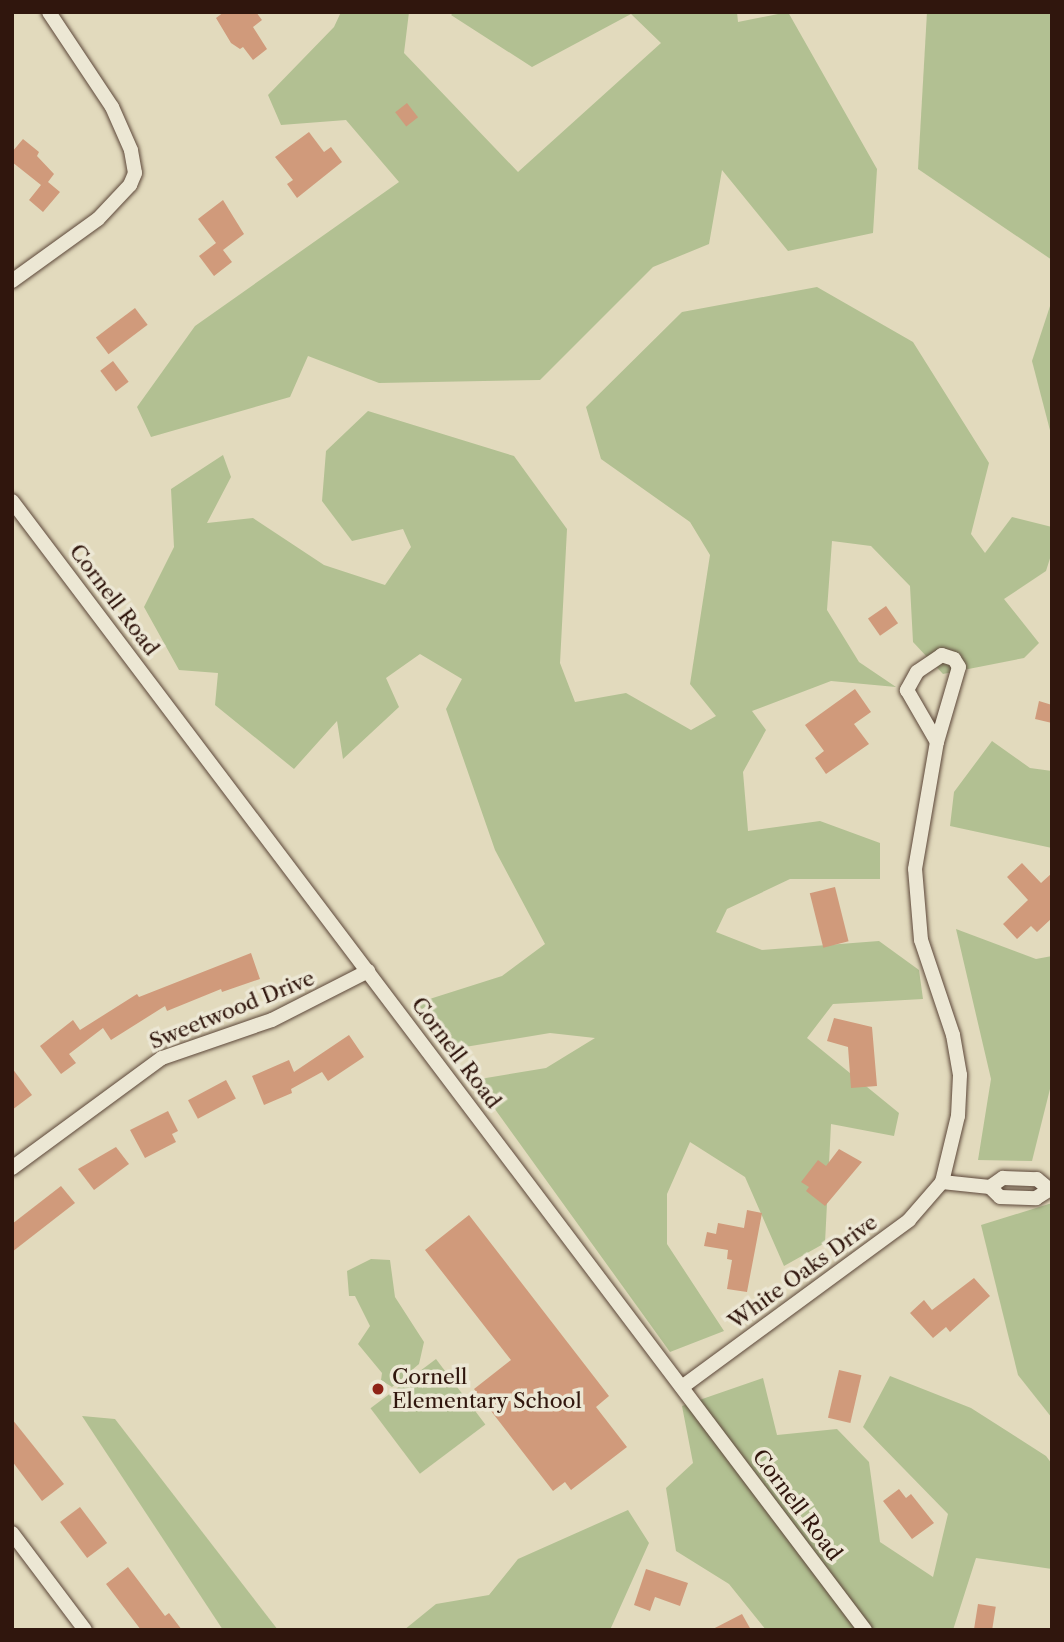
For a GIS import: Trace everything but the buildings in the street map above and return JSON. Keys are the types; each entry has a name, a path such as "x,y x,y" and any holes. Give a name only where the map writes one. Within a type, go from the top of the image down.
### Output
{"street":[{"path":"12,281 98,219 130,185 135,173 131,150 112,107 49,12"},
{"name":"Cornell Road","path":"12,501 865,1630"},
{"path":"937,742 907,690 917,671 942,655 954,659 959,667 937,742 915,869 921,940 955,1044 960,1075 958,1116 942,1182 990,1187 1000,1196 1036,1198 1050,1189"},
{"name":"Sweetwood Drive","path":"12,1168 162,1058 272,1020 369,971"},
{"name":"White Oaks Drive","path":"682,1388 909,1220 942,1182"},
{"path":"14,1540 85,1630"}],"green space":[{"path":"341,12 409,12 404,53 518,172 661,43 631,14 532,67 451,15 454,12 737,12 738,22 788,12 877,169 873,233 788,251 722,170 709,244 653,267 540,380 379,383 308,356 290,397 151,437 137,407 195,326 399,182 346,120 281,125 268,95 334,27"},
{"path":"927,12 1052,12 1052,260 918,169"},
{"path":"817,287 913,342 989,463 971,534 985,553 1012,517 1052,527 1052,552 1046,571 1004,599 1039,643 1024,658 943,674 913,642 910,586 871,546 832,541 827,610 859,662 896,687 831,681 752,711 766,730 743,772 748,831 820,821 880,843 880,879 790,879 727,909 716,932 762,950 879,941 919,970 923,999 833,1004 807,1038 899,1113 894,1136 831,1124 825,1243 784,1266 745,1177 690,1142 667,1194 667,1244 724,1331 670,1352 474,1080 546,1068 595,1038 550,1033 453,1049 417,1003 502,976 545,944 495,850 446,709 462,679 420,654 386,678 399,707 343,759 337,721 294,769 215,705 218,673 179,670 144,607 174,547 171,489 223,455 231,477 207,523 253,518 324,565 385,585 411,547 403,529 352,541 322,501 326,451 368,411 514,456 567,529 560,663 575,702 626,693 691,730 716,716 690,684 710,555 690,522 601,459 586,407 682,312"},
{"path":"1052,300 1052,438 1032,361"},
{"path":"992,741 1030,768 1052,771 1052,848 950,826 954,792"},
{"path":"956,929 1036,959 1052,956 1052,1081 1032,1161 978,1160 991,1079"},
{"path":"1052,1203 1052,1418 1018,1375 981,1225"},
{"path":"371,1259 390,1260 395,1297 424,1342 419,1364 392,1387 381,1380 382,1373 358,1344 370,1326 355,1296 349,1296 347,1271"},
{"path":"436,1359 485,1424 420,1474 371,1408"},
{"path":"890,1376 971,1408 1046,1456 1052,1464 1052,1569 976,1558 953,1630 766,1630 729,1584 676,1551 666,1488 693,1463 682,1406 763,1378 777,1435 837,1429 869,1462 880,1542 933,1577 948,1514 863,1427"},
{"path":"82,1416 115,1419 278,1630 223,1630"},
{"path":"628,1510 649,1543 610,1630 404,1630 436,1604 489,1595 518,1559"}],"place":[{"name":"Cornell Elementary School","path":"378,1389"}]}
